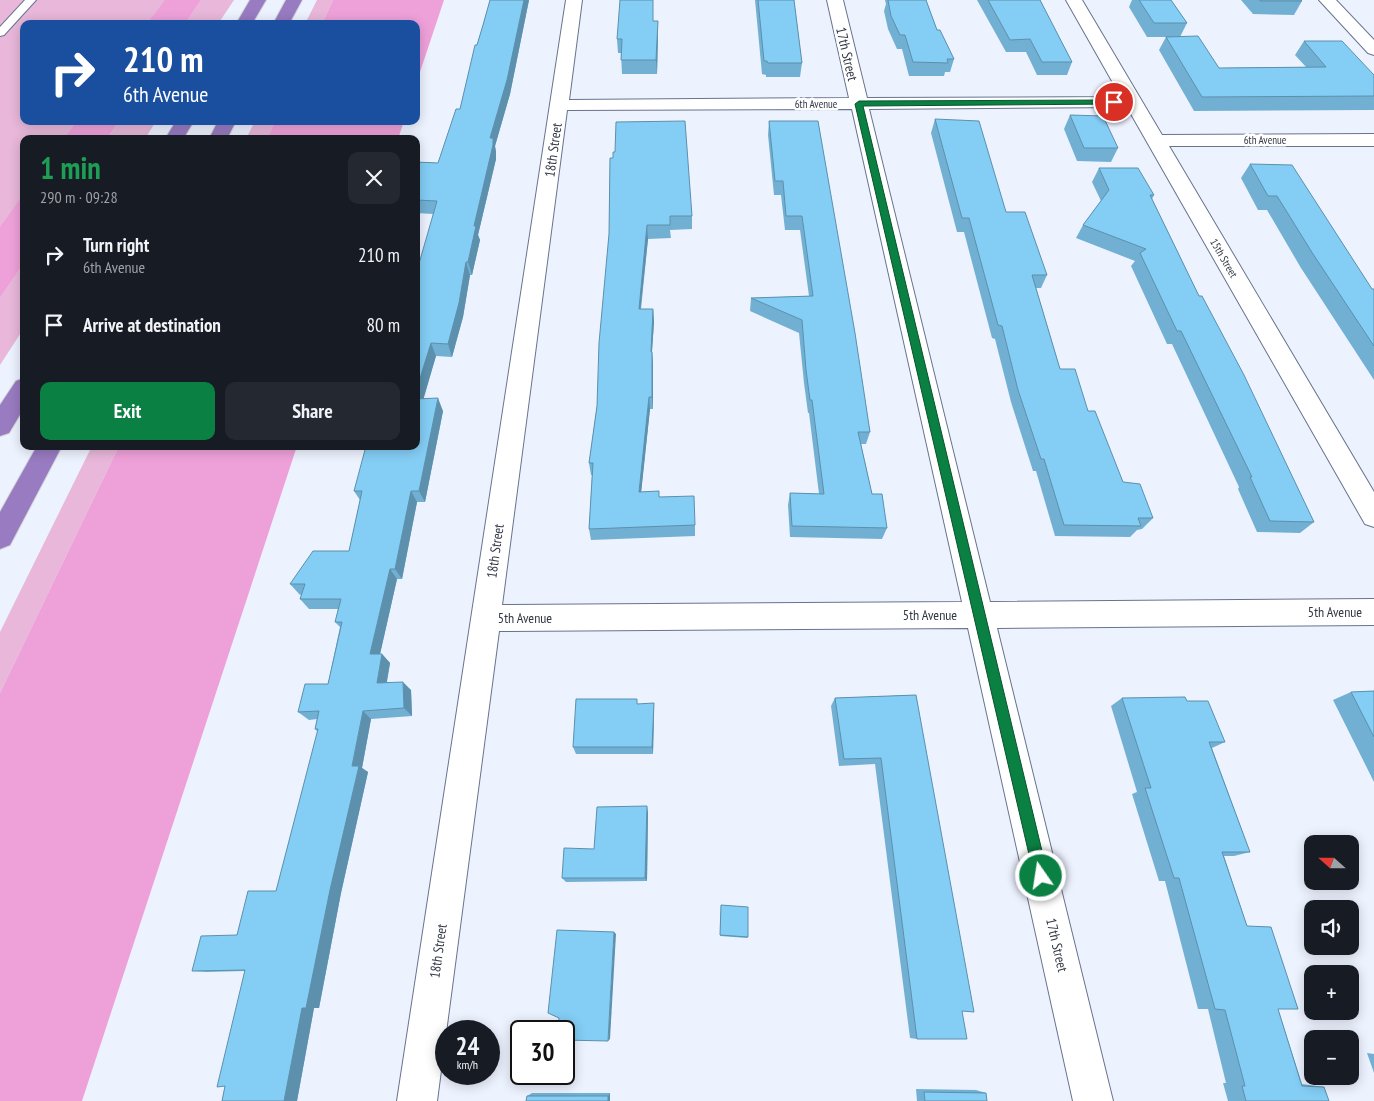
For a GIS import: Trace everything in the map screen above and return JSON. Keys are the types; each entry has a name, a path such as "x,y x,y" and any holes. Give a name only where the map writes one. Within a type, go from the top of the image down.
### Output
{"highway":[{"path":"246,20 258,0"},
{"path":"283,20 294,0"},
{"path":"0,426 20,394"},
{"path":"0,537 48,450"}],"street":[{"name":"18th Street","path":"417,1101 574,0"},
{"name":"17th Street","path":"835,0 1093,1101"},
{"name":"15th Street","path":"1074,0 1374,516"},
{"path":"1327,0 1374,50"},
{"name":"6th Avenue","path":"559,105 1134,102"},
{"name":"6th Avenue","path":"1156,141 1374,140"},
{"name":"5th Avenue","path":"486,618 1374,612"}],"lane":[{"path":"0,33 31,0"}],"shaded area":[{"path":"0,0 173,0 159,20 20,20 20,125 82,125 75,135 20,135 20,210 0,237"},
{"path":"165,0 201,0 188,20 150,20"},
{"path":"201,0 234,0 221,20 188,20"},
{"path":"317,0 333,0 324,20 307,20"},
{"path":"333,0 444,0 420,72 420,20 324,20"},
{"path":"74,125 116,125 110,135 67,135"},
{"path":"116,125 154,125 147,135 110,135"},
{"path":"253,125 273,125 269,135 248,135"},
{"path":"273,125 403,125 399,135 269,135"},
{"path":"20,200 20,269 0,298 0,227"},
{"path":"20,269 20,334 0,365 0,298"},
{"path":"90,450 117,450 0,693 0,632"},
{"path":"117,450 296,450 82,1101 0,1101 0,693"}],"building":[{"path":"490,0 524,0 507,80 490,138 493,138 493,145 474,226 476,226 468,262 466,262 459,303 448,344 431,343 420,378 420,260 437,201 420,200 420,162 438,163 456,109 460,109 475,45 477,45"},
{"path":"620,0 653,0 653,21 658,21 656,60 621,60 622,39 617,39"},
{"path":"758,0 794,0 802,63 768,63 764,61"},
{"path":"888,0 926,0 937,30 940,30 954,59 947,59 948,63 913,62 905,35 900,35 891,16"},
{"path":"988,0 1040,0 1072,62 1042,62 1030,39 1010,40"},
{"path":"1139,0 1171,0 1187,23 1154,23"},
{"path":"1301,0 1302,1 1260,1"},
{"path":"1198,36 1219,68 1326,67 1304,41 1342,41 1374,75 1374,96 1202,97 1166,37"},
{"path":"1070,115 1103,116 1118,148 1084,148"},
{"path":"935,119 979,121 1006,212 1025,212 1047,275 1032,275 1060,369 1075,369 1088,411 1095,411 1123,482 1140,484 1153,518 1138,518 1141,526 1064,525 1044,459 1041,459 1018,390 1002,326 998,325 969,218 962,218"},
{"path":"685,121 692,216 670,216 670,225 647,225 639,309 653,309 651,352 652,397 649,397 639,492 659,491 659,497 694,496 695,525 589,529 593,463 589,463 597,406 599,343 609,234 610,158 613,158 613,152 615,152 616,122"},
{"path":"769,121 818,121 855,333 870,432 858,432 872,494 882,494 887,528 792,526 790,493 824,494 812,400 810,400 806,370 802,320 751,298 813,296 802,216 786,216 783,181 775,181"},
{"path":"1250,164 1292,165 1372,289 1374,289 1374,346 1277,196 1268,196"},
{"path":"1099,168 1138,168 1154,195 1150,195 1199,296 1202,296 1244,375 1314,522 1270,521 1250,477 1252,477 1181,331 1177,331 1140,253 1146,249 1083,225 1109,190"},
{"path":"438,398 419,491 411,491 395,569 390,569 370,654 382,654 377,683 403,682 404,708 363,711 352,766 359,766 330,890 306,1008 302,1008 284,1101 222,1101 225,1086 217,1087 245,970 192,971 201,936 237,935 248,891 276,891 318,729 315,729 319,711 298,712 305,684 328,684 342,622 335,622 341,599 300,599 305,584 290,584 313,551 349,551 362,491 354,491 365,450 420,450 420,399"},
{"path":"1374,691 1374,737 1351,692"},
{"path":"916,695 974,1012 962,1011 967,1039 917,1039 881,758 844,759 835,698"},
{"path":"1185,697 1187,701 1208,701 1225,742 1209,742 1250,852 1222,852 1247,926 1271,927 1298,1009 1278,1009 1302,1086 1324,1087 1329,1101 1246,1101 1242,1086 1245,1086 1225,1010 1215,1009 1179,878 1174,878 1145,788 1151,788 1122,698"},
{"path":"576,699 637,699 637,704 654,703 652,747 573,747"},
{"path":"647,806 645,878 562,878 564,848 594,849 597,807"},
{"path":"721,905 748,907 748,937 720,935"},
{"path":"557,930 614,932 608,1041 575,1040 575,1020 559,1020 559,1018 548,1013"},
{"path":"924,1092 986,1093 987,1101 925,1101"},
{"path":"527,1096 608,1096 608,1101 526,1101"}],"route":[{"path":"1041,876 859,104 1114,102"}]}
